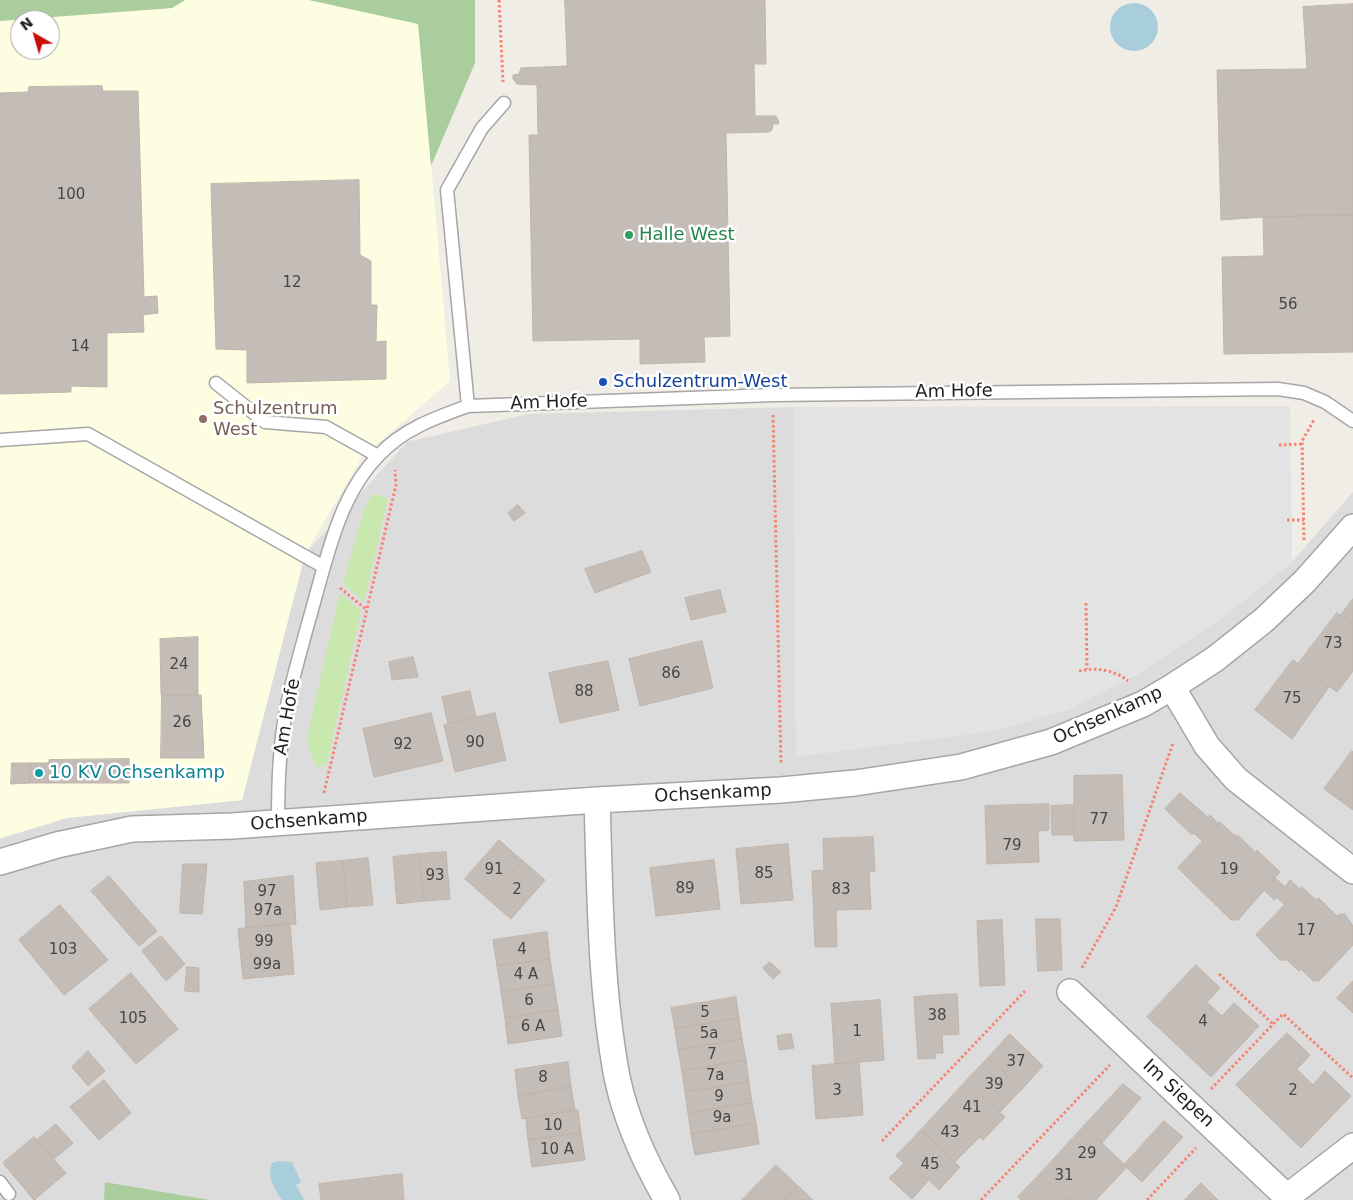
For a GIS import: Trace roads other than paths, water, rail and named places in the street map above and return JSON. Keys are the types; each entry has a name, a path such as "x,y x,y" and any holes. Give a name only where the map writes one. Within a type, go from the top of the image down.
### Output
{"street":[{"name":"Ochsenkamp","path":"0,862 57,845 132,829 232,826 597,800 781,790 855,783 961,767 1050,742 1143,704 1172,687 1215,659 1264,620 1305,581 1353,527"},
{"path":"1172,687 1207,746 1236,779 1353,871"},
{"path":"597,800 604,984 618,1078 634,1133 650,1170 667,1200"},
{"name":"Im Siepen","path":"1070,992 1288,1198 1353,1146"}],"lane":[{"path":"468,406 446,190 482,128 504,103"},
{"path":"216,383 265,422 326,427 378,456"},
{"name":"Am Hofe","path":"278,823 279,771 287,706 336,526 352,490 378,456 392,442 424,422 468,406 773,395 1278,389 1304,393 1325,402 1353,421"},
{"path":"0,440 88,434 323,570"},
{"path":"0,1182 9,1194"}],"water":[{"path":"1129,3 1139,3 1151,10 1158,22 1158,32 1151,44 1139,51 1129,51 1121,47 1114,40 1110,32 1110,22 1114,14 1121,7"},
{"path":"278,1161 292,1162 301,1182 296,1185 304,1200 282,1200 274,1187 270,1173 272,1163"}],"place":[{"name":"Halle West","path":"629,235"},
{"name":"Schulzentrum-West","path":"603,382"},
{"name":"Schulzentrum West","path":"203,419"},
{"name":"10 KV Ochsenkamp","path":"39,773"}]}
